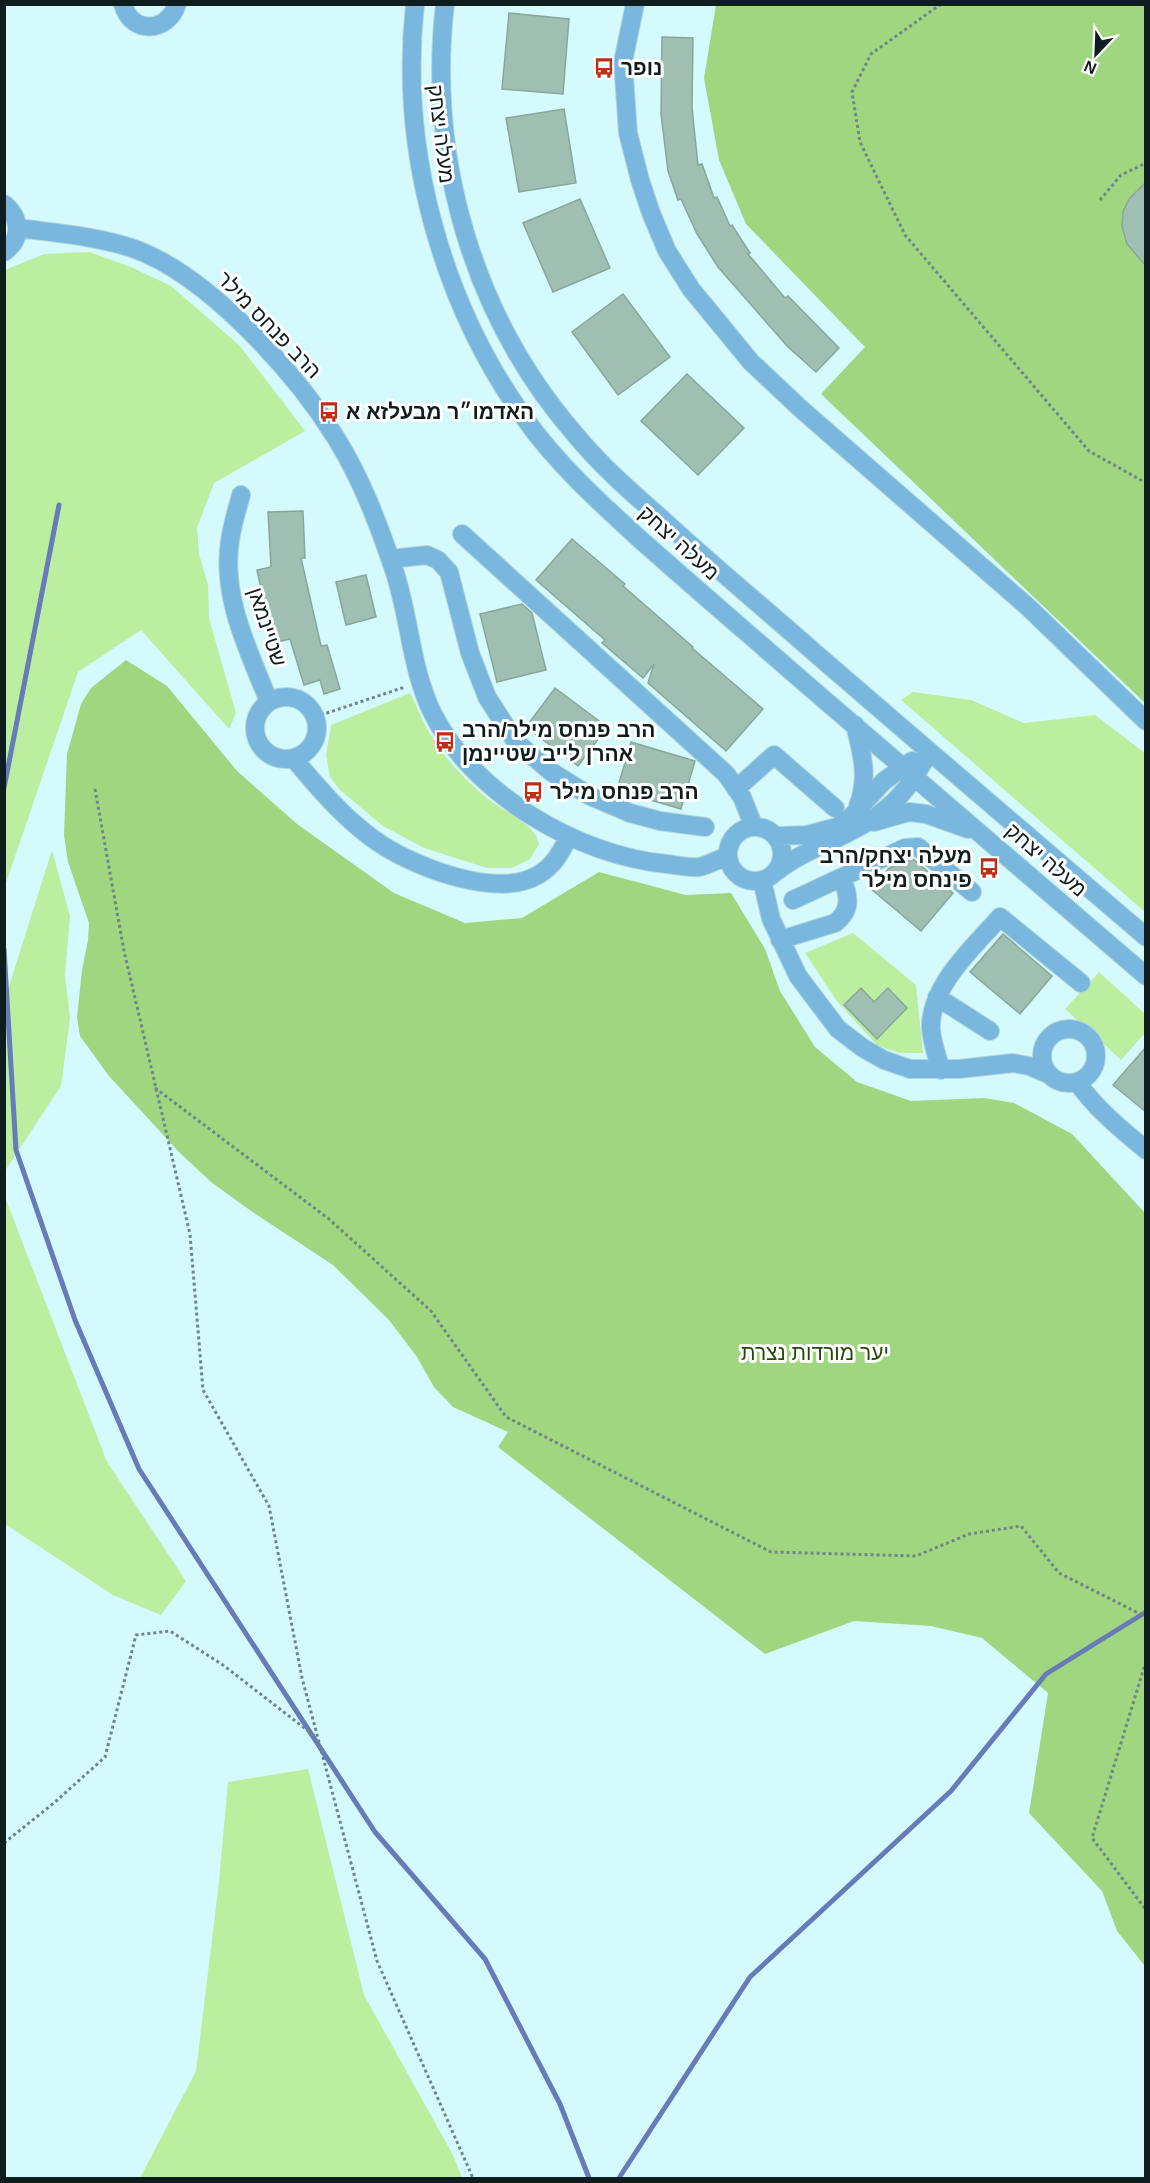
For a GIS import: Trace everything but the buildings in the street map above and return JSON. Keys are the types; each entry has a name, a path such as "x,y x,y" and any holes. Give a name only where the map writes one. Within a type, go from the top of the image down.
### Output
{"street":[{"path":"123,4 128,16 135,22 153,27 169,20 177,4"},
{"name":"מעלה יצחק","path":"416,4 411,67 415,136 421,176 451,284 484,356 524,418 601,504 670,566 1146,976"},
{"name":"מעלה יצחק","path":"445,4 440,68 444,133 450,171 478,274 510,342 548,401 575,434 622,482 689,544 1146,937"},
{"path":"635,4 623,63 628,133 651,213 667,251 691,289 751,362 801,409 1028,608 1146,721"},
{"path":"4,204 11,210 18,228 15,241 4,252"},
{"name":"הרב פנחס מילר","path":"18,228 92,238 133,249 162,262 194,281 218,302 260,342 301,387 337,438 358,479 391,559 421,681 434,715 455,747 481,777 507,799 569,836 615,854 652,862 699,867 728,856"},
{"name":"שטיינמאן","path":"242,495 229,541 229,585 234,609 269,702"},
{"path":"462,534 726,774 742,797 754,827"},
{"path":"391,559 427,555 438,560 449,572 470,653 487,697 516,742 550,771 590,796 630,813 660,821 705,827"},
{"path":"291,697 310,708 315,717 318,729 315,740 310,749 294,759 283,760 273,757 264,751 258,741 255,730 256,719 261,709 269,702 291,697"},
{"path":"855,725 864,761 864,781 858,819"},
{"path":"929,751 909,772 894,802 876,817 858,819 792,859 769,876 747,880 732,869 728,856 731,841 745,829 763,828 775,836 782,848 783,857 769,876 771,919 798,976 838,1029 862,1048 884,1060 910,1069 959,1069 1013,1063 1029,1066 1064,1083 1077,1082 1089,1075 1096,1059 1092,1041 1078,1030 1069,1028 1052,1034 1046,1040 997,1064"},
{"path":"736,789 774,755 835,808"},
{"path":"294,759 318,787 381,845 411,861 444,873 476,881 506,883 524,881 538,875 554,862 569,836"},
{"path":"775,836 807,835 858,819 909,812 926,814 979,833"},
{"path":"793,900 905,848 918,847 972,892"},
{"path":"780,940 842,918 848,909 848,893 842,878"},
{"path":"940,1070 931,1028 937,997 948,977 1000,916 1081,983"},
{"path":"937,997 990,1031"},
{"path":"1046,1040 1041,1058 1048,1074"},
{"path":"1077,1082 1096,1106 1146,1150"}],"path":[{"path":"941,4 871,54 852,92 860,142 905,235 1089,451 1146,483"},
{"path":"1100,200 1121,175 1146,163"},
{"path":"315,717 421,681"},
{"path":"95,789 124,951 190,1234 203,1390 269,1506 302,1678 377,1961 473,2178"},
{"path":"154,1087 329,1219 432,1311 506,1417 771,1552 916,1556 969,1534 1022,1526 1059,1573 1146,1617"},
{"path":"4,1843 54,1803 105,1757 136,1635 170,1631 223,1665 318,1738"},
{"path":"1146,1661 1092,1838 1146,1910"}],"green space":[{"path":"716,5 1145,5 1145,703 821,394 865,347 746,224 719,160 704,78"},
{"path":"89,252 131,267 171,286 240,346 305,431 214,483 197,528 199,554 208,585 209,618 236,713 229,729 141,630 78,672 5,886 5,270 44,254"},
{"name":"יער מורדות נצרת","path":"126,660 167,686 237,771 297,824 394,893 465,923 522,918 599,872 686,895 731,893 765,949 780,991 815,1047 857,1082 911,1101 984,1098 1014,1103 1072,1134 1145,1213 1145,1966 1117,1931 1102,1891 1029,1813 1048,1693 982,1638 931,1626 854,1621 765,1654 498,1447 508,1432 453,1407 434,1387 417,1357 389,1320 333,1265 211,1182 179,1152 109,1076 80,1036 77,1017 89,923 68,862 64,835 67,754 81,704 91,688"},
{"path":"913,692 971,700 1024,723 1095,715 1145,753 1145,912 901,700"},
{"path":"410,693 430,734 456,769 488,799 532,830 539,844 530,859 512,868 487,868 424,848 383,826 340,790 330,777 326,755 331,725"},
{"path":"52,850 70,916 65,975 70,1018 61,1086 5,1171 5,999"},
{"path":"853,933 916,985 923,1053 899,1053 877,1045 836,1000 805,953"},
{"path":"1099,972 1145,1014 1145,1033 1121,1060 1065,1009"},
{"path":"5,1197 107,1462 186,1581 161,1615 113,1595 5,1524"},
{"path":"308,1769 364,1995 453,2155 462,2178 140,2178 196,2071 219,1882 228,1782"}],"waterway":[{"path":"4,788 59,505"},
{"path":"4,949 16,1150 75,1320 139,1469 375,1832 485,1959 560,2104 589,2178"},
{"path":"619,2178 750,1977 951,1791 1046,1674 1146,1612"}],"place":[{"name":"נופר","path":"604,68"},
{"name":"האדמו״ר מבעלזא א","path":"329,412"},
{"name":"הרב פנחס מילר/הרב אהרן לייב שטיינמן","path":"445,742"},
{"name":"הרב פנחס מילר","path":"533,792"},
{"name":"מעלה יצחק/הרב פינחס מילר","path":"989,868"}]}
